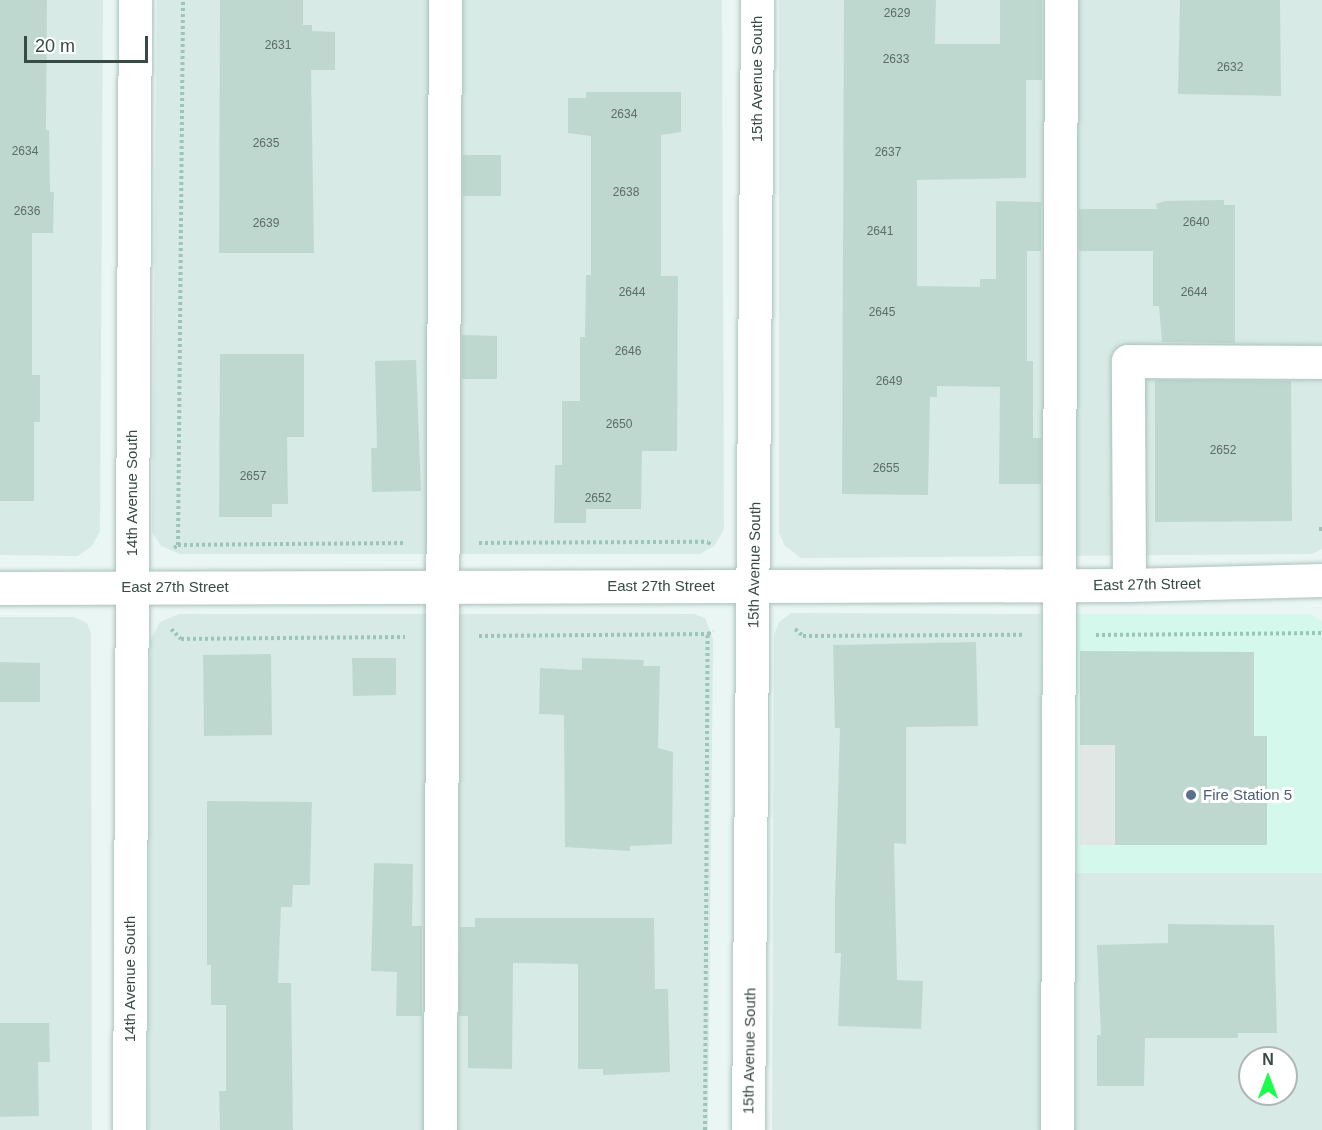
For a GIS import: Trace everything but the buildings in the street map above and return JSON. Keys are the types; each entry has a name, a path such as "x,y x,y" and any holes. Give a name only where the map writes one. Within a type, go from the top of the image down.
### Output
{"street":[{"name":"14th Avenue South","path":"129,1130 135,0"},
{"path":"440,1130 445,0"},
{"name":"15th Avenue South","path":"748,1130 757,0"},
{"path":"1057,1130 1061,0"},
{"path":"1129,585 1128,362 1322,362"},
{"name":"East 27th Street","path":"0,588 1129,585 1322,580"}],"path":[{"path":"169,552 178,544 183,0"},
{"path":"705,1130 708,634"}],"shaded area":[{"path":"0,0 103,0 100,531 92,546 78,556 0,555"},
{"path":"157,0 722,0 724,529 715,545 700,554 180,554 161,546 152,532"},
{"path":"779,0 1322,0 1322,549 1312,554 801,558 785,546 779,533"},
{"path":"791,613 1040,614 1044,873 1322,873 1322,1130 772,1130 774,635 779,622"},
{"path":"179,614 694,614 705,618 713,639 708,1130 148,1130 150,641 160,622"},
{"path":"1040,614 1311,614 1322,621 1322,873 1044,873"},
{"path":"0,617 74,617 87,623 91,634 92,1130 0,1130"},
{"path":"1080,745 1115,745 1115,845 1080,845"}],"place":[{"name":"Fire Station 5","path":"1191,795"}]}
